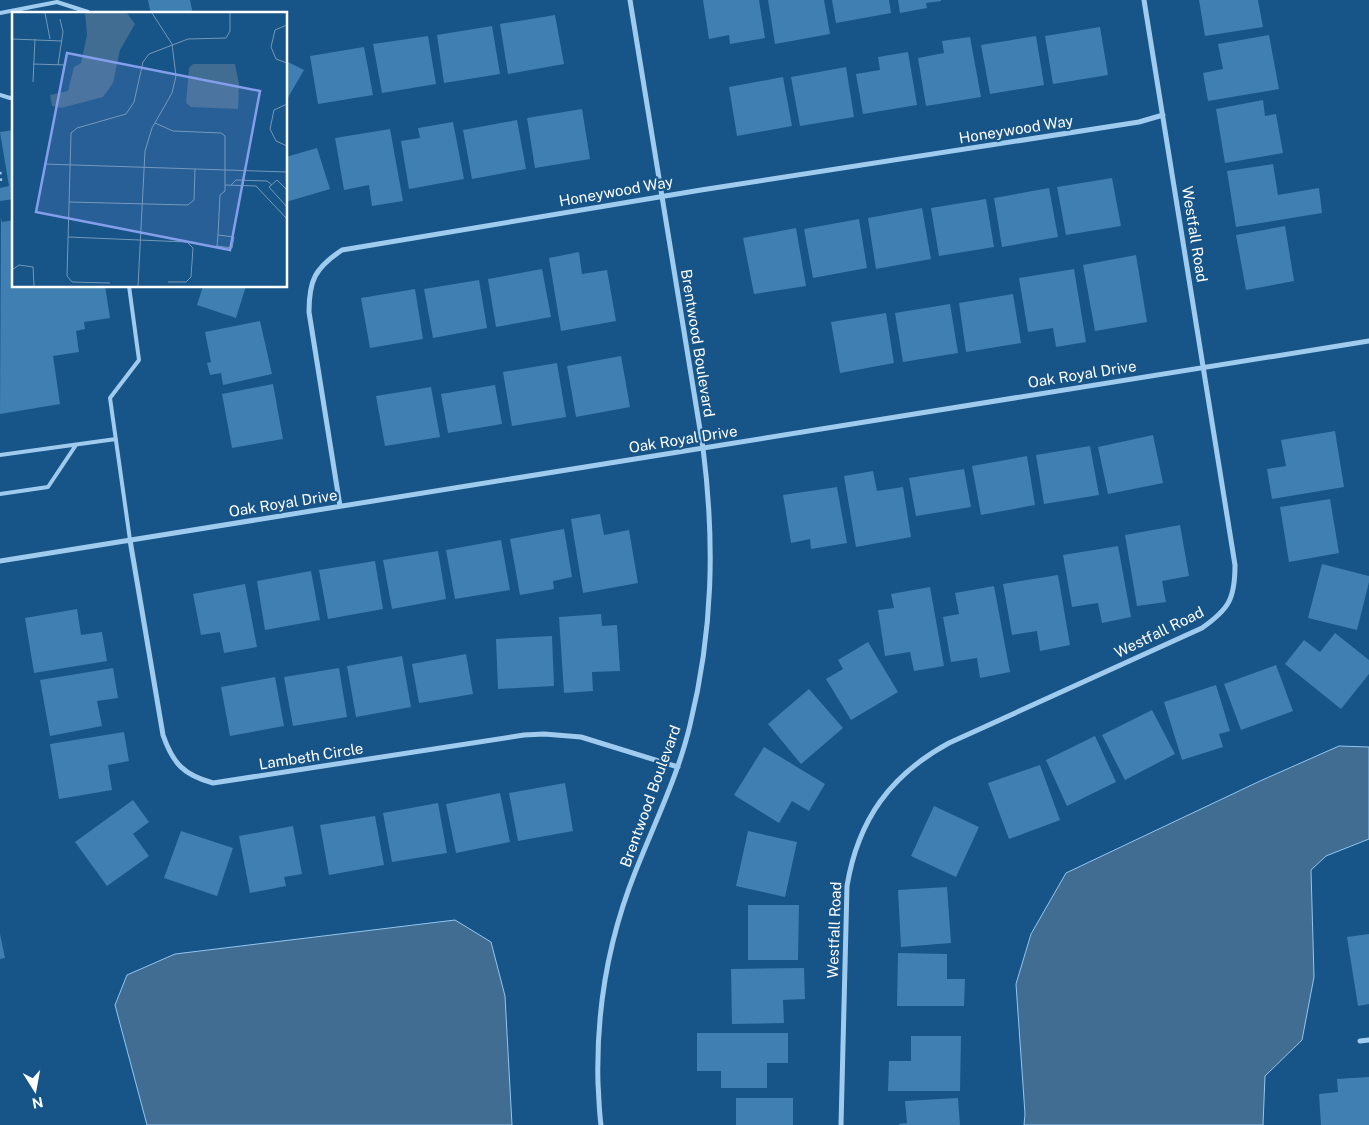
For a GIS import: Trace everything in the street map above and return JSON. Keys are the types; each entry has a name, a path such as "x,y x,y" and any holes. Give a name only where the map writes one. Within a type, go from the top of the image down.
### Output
{"street":[{"name":"Brentwood Boulevard","path":"601,1125 598,1054 603,992 616,930 636,870 654,831 678,767 690,726 704,655 710,608 712,560 708,489 703,448 630,0"},
{"name":"Westfall Road","path":"841,1125 847,886 850,865 861,834 886,793 899,778 931,753 1202,628 1218,617 1229,603 1235,585 1235,565 1144,0"},
{"name":"Honeywood Way","path":"340,506 309,312 309,293 315,275 326,260 342,250 662,196 1139,122 1163,115"},
{"name":"Oak Royal Drive","path":"0,561 1369,340"},
{"name":"Lambeth Circle","path":"130,540 163,735 169,753 180,768 195,778 213,783 524,735 544,734 581,737 678,767"},
{"path":"1360,1041 1369,1040"}],"lane":[{"path":"0,13 57,2 88,12"},
{"path":"129,288 140,360 110,398 130,540"},
{"path":"0,455 116,439"},
{"path":"0,494 48,487 76,445"}],"path":[{"path":"0,172 2,183 0,183"}],"water":[{"path":"1339,746 1369,747 1369,839 1326,856 1311,870 1314,977 1302,1040 1265,1076 1263,1125 1024,1125 1025,1114 1016,984 1031,934 1066,873 1260,781"},
{"path":"455,920 491,942 505,996 512,1125 147,1125 115,1005 127,975 175,954"}],"building":[{"path":"148,0 190,0 193,12 151,12"},
{"path":"703,0 759,0 765,38 730,44 729,35 709,39"},
{"path":"768,0 824,0 830,34 775,44"},
{"path":"832,0 889,0 891,13 836,23"},
{"path":"898,0 941,1 926,3 927,8 900,13"},
{"path":"1199,0 1258,0 1263,27 1205,36"},
{"path":"555,15 564,64 508,74 500,24"},
{"path":"492,26 500,74 444,83 437,35"},
{"path":"1100,27 1108,75 1053,84 1045,36"},
{"path":"1269,35 1279,89 1208,101 1203,73 1223,69 1218,44"},
{"path":"428,36 436,84 382,93 373,44"},
{"path":"1036,36 1044,85 990,94 981,45"},
{"path":"970,37 981,97 926,106 918,58 944,53 942,41"},
{"path":"364,47 373,95 318,104 310,56"},
{"path":"908,52 917,105 863,114 856,74 880,70 878,57"},
{"path":"288,62 304,70 288,98"},
{"path":"846,67 854,117 800,126 791,77"},
{"path":"783,77 792,126 737,136 729,87"},
{"path":"1263,100 1265,116 1276,114 1283,153 1225,163 1216,109"},
{"path":"582,109 590,159 535,168 527,118"},
{"path":"517,120 526,169 472,179 463,130"},
{"path":"453,122 464,179 409,189 401,141 420,138 418,128"},
{"path":"390,129 403,201 372,206 369,185 344,190 335,138"},
{"path":"12,130 12,199 0,201 0,188 9,186 0,132"},
{"path":"317,148 330,189 288,201 288,156"},
{"path":"1273,164 1278,195 1319,188 1322,213 1236,227 1227,171"},
{"path":"1112,178 1121,226 1066,235 1057,187"},
{"path":"1049,188 1058,237 1002,247 994,198"},
{"path":"986,199 994,247 939,256 931,208"},
{"path":"922,208 931,259 876,269 868,218"},
{"path":"1,218 2,222 12,220 12,288 105,288 110,318 84,322 85,329 76,331 79,352 53,356 60,404 0,414"},
{"path":"859,219 867,268 813,278 804,229"},
{"path":"1285,226 1294,281 1246,290 1236,235"},
{"path":"796,228 806,286 754,294 743,238"},
{"path":"579,252 582,274 607,270 616,321 561,331 549,258"},
{"path":"1136,255 1147,322 1095,331 1083,265"},
{"path":"542,269 551,317 496,327 488,279"},
{"path":"1074,269 1086,342 1056,347 1053,328 1028,332 1019,278"},
{"path":"479,280 487,328 433,338 424,289"},
{"path":"202,288 245,288 236,318 197,305"},
{"path":"415,289 423,339 370,348 361,298"},
{"path":"1013,294 1021,343 966,352 959,303"},
{"path":"950,304 958,353 903,362 895,313"},
{"path":"886,313 894,363 840,373 831,322"},
{"path":"260,321 272,374 223,385 221,373 210,375 207,363 211,362 205,332"},
{"path":"621,356 630,407 576,417 567,366"},
{"path":"557,363 566,417 512,426 503,372"},
{"path":"273,384 283,439 232,448 222,394"},
{"path":"495,385 502,424 448,433 441,394"},
{"path":"431,387 440,437 385,446 376,396"},
{"path":"1335,431 1344,487 1272,499 1267,469 1286,466 1281,440"},
{"path":"1153,435 1163,483 1108,494 1098,447"},
{"path":"1090,446 1099,495 1044,504 1036,455"},
{"path":"1027,456 1035,505 981,515 972,466"},
{"path":"964,469 971,507 916,516 909,478"},
{"path":"873,471 877,491 903,487 911,537 856,547 844,476"},
{"path":"837,487 847,543 811,549 810,539 791,543 783,495"},
{"path":"1330,499 1339,553 1289,562 1280,507"},
{"path":"600,514 604,535 629,530 638,583 583,593 571,519"},
{"path":"1180,525 1189,576 1162,581 1166,602 1137,606 1125,535"},
{"path":"564,529 572,577 553,581 554,589 520,595 510,539"},
{"path":"501,540 510,590 455,599 446,550"},
{"path":"1118,546 1131,617 1102,623 1098,603 1072,607 1063,555"},
{"path":"438,551 446,599 392,609 383,560"},
{"path":"375,561 383,609 328,619 319,570"},
{"path":"1322,564 1369,576 1357,630 1308,618"},
{"path":"311,571 320,620 265,630 257,581"},
{"path":"1058,575 1070,645 1040,651 1037,631 1012,635 1003,584"},
{"path":"245,584 257,647 224,653 220,632 201,635 193,594"},
{"path":"994,586 1010,672 980,678 977,658 951,662 943,617 959,614 955,593"},
{"path":"930,587 944,666 914,671 910,652 885,656 878,610 894,608 891,594"},
{"path":"77,609 81,635 102,632 107,661 34,673 25,618"},
{"path":"601,614 602,626 617,625 620,671 592,672 593,691 564,693 559,617"},
{"path":"1335,633 1369,660 1369,674 1341,709 1285,664 1304,640 1320,652"},
{"path":"552,636 554,686 498,689 496,639"},
{"path":"868,642 898,692 851,720 826,679 843,669 838,660"},
{"path":"466,654 473,694 419,703 412,664"},
{"path":"402,656 411,707 356,717 347,666"},
{"path":"1276,665 1293,711 1241,730 1224,684"},
{"path":"113,668 118,698 97,701 102,726 50,736 40,680"},
{"path":"339,668 347,717 293,726 284,677"},
{"path":"275,677 284,726 230,736 221,687"},
{"path":"1216,685 1230,731 1219,734 1223,747 1182,760 1164,702"},
{"path":"809,689 843,728 801,764 768,724"},
{"path":"1152,710 1175,754 1125,780 1102,735"},
{"path":"124,732 129,761 108,765 112,790 59,799 50,744"},
{"path":"1095,736 1116,782 1067,806 1046,760"},
{"path":"764,747 825,784 809,811 792,801 779,823 734,795"},
{"path":"1040,765 1060,820 1009,839 988,783"},
{"path":"565,783 573,831 518,841 509,793"},
{"path":"500,793 510,842 456,853 446,804"},
{"path":"133,800 149,822 133,834 149,856 107,886 75,842"},
{"path":"438,803 447,853 392,862 383,813"},
{"path":"934,806 979,827 956,877 911,856"},
{"path":"375,816 384,865 329,875 320,825"},
{"path":"293,826 302,874 284,877 286,886 250,893 239,836"},
{"path":"181,831 233,848 217,896 164,878"},
{"path":"748,831 797,842 785,897 736,886"},
{"path":"947,887 951,943 901,947 898,890"},
{"path":"748,905 799,905 798,960 748,960"},
{"path":"0,934 5,958 0,959"},
{"path":"1369,934 1369,1004 1358,1006 1347,937"},
{"path":"898,953 947,954 947,979 965,979 964,1006 897,1006"},
{"path":"804,968 805,999 783,1000 784,1023 732,1024 731,969"},
{"path":"697,1033 788,1033 788,1063 767,1063 767,1088 721,1088 721,1071 697,1071"},
{"path":"911,1036 961,1036 960,1091 888,1091 889,1061 911,1061"},
{"path":"1369,1077 1369,1125 1321,1125 1319,1094 1338,1092 1337,1079"},
{"path":"736,1098 793,1098 793,1125 736,1125"},
{"path":"958,1098 960,1125 899,1125 907,1123 905,1101"}]}
